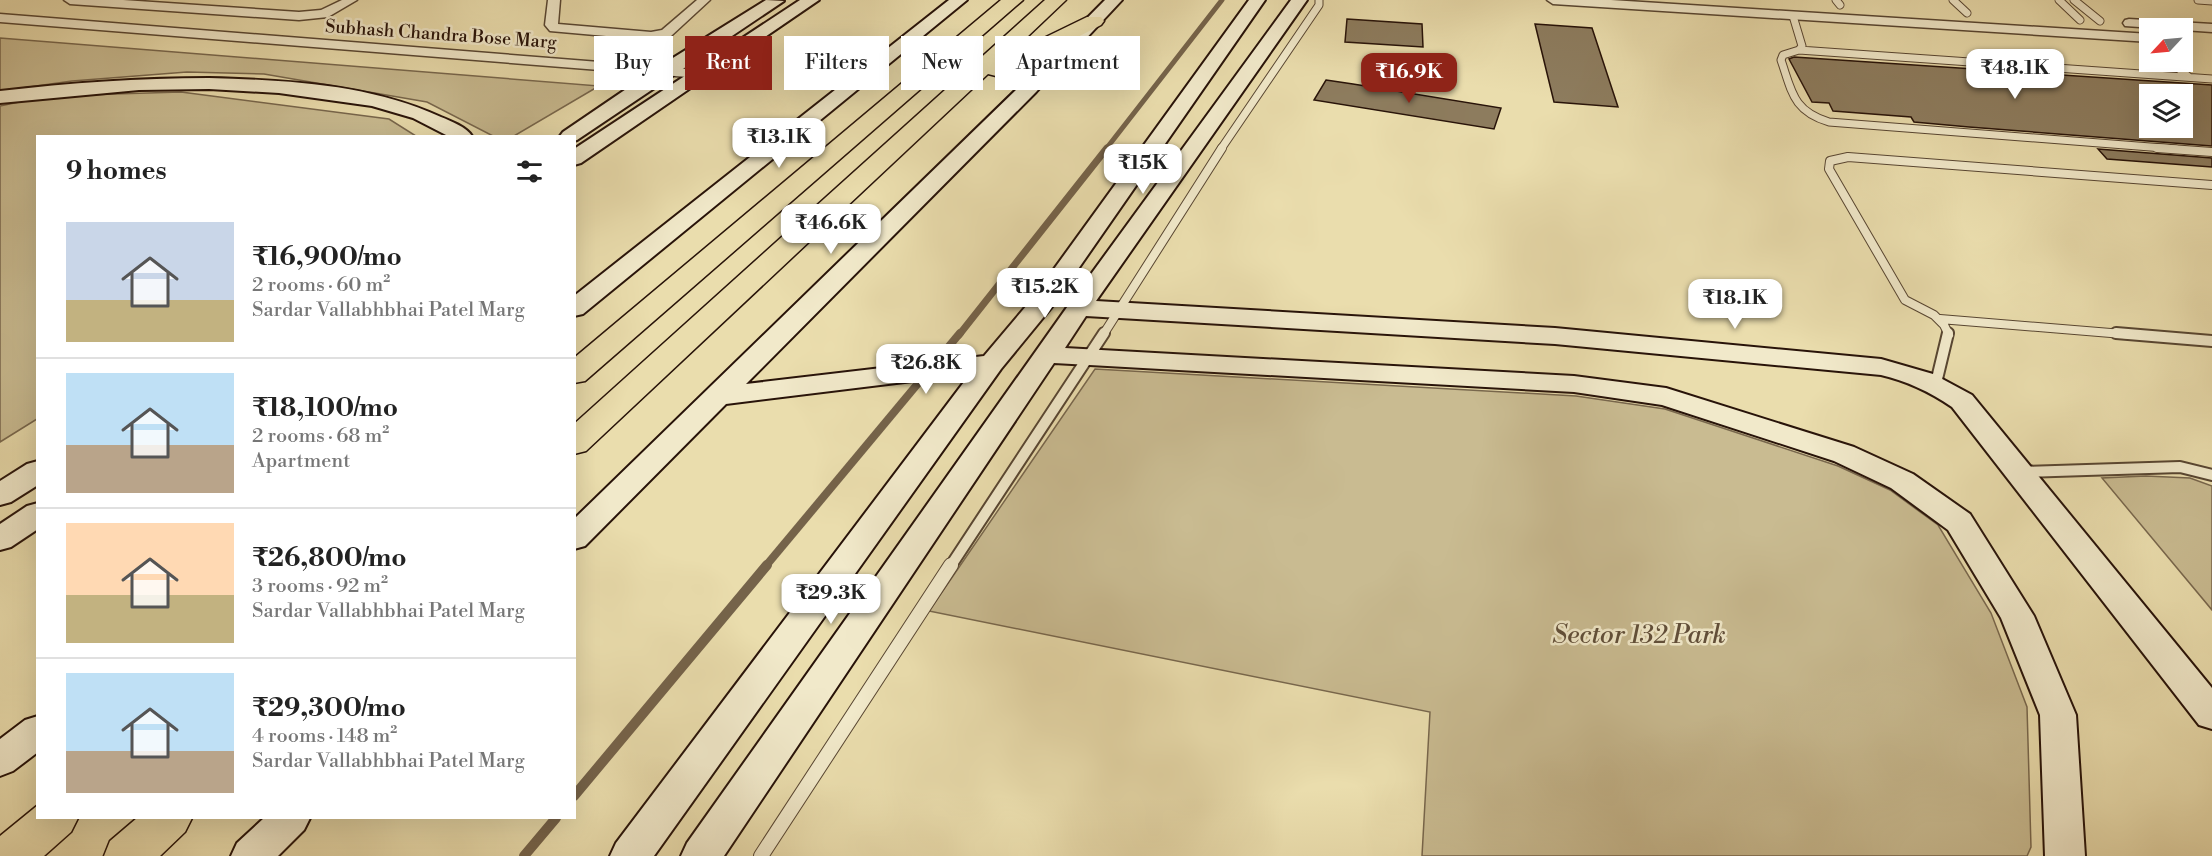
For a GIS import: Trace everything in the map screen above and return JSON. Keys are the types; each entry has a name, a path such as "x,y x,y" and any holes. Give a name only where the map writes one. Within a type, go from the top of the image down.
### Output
{"highway":[{"path":"576,372 1013,0"},
{"path":"983,66 1056,0"},
{"path":"983,76 1094,21"},
{"path":"576,441 957,90"},
{"path":"10,856 54,819"},
{"path":"127,856 168,819"}],"street":[{"path":"70,0 311,16 334,10 351,0"},
{"path":"230,12 251,0"},
{"path":"554,0 551,25 555,28 651,36 666,33 704,0"},
{"path":"673,66 777,0"},
{"path":"757,36 811,0"},
{"path":"576,307 959,0"},
{"path":"576,536 1114,0"},
{"path":"630,856 992,363 1042,303 1257,0"},
{"path":"700,856 1079,308 1299,0"},
{"path":"1553,0 2139,39"},
{"path":"1818,3 1843,3"},
{"path":"86,25 127,4"},
{"path":"1946,11 1972,13"},
{"name":"Subhash Chandra Bose Marg","path":"0,18 594,64"},
{"path":"2057,18 2212,28"},
{"path":"2193,41 2202,41"},
{"path":"0,97 131,84 226,82 330,91 400,107 443,124 460,135"},
{"path":"576,158 685,84"},
{"path":"571,135 638,90"},
{"path":"1209,126 1234,129"},
{"path":"1079,308 1555,336 1881,367 1907,372 1936,383 1962,401 2212,714"},
{"path":"1048,355 1574,384 1666,397 1844,454 1902,481 1959,522 2017,616 2058,715 2065,856"},
{"path":"718,396 893,377 992,363"},
{"path":"0,495 36,472"},
{"path":"0,539 36,515"},
{"path":"0,760 36,733"},
{"path":"251,856 289,819"}],"lane":[{"path":"761,856 1089,357 1234,129 1319,5 1319,0"},
{"path":"1953,0 1972,13"},
{"path":"2060,0 2080,20"},
{"path":"2074,0 2100,21"},
{"path":"2198,0 2212,1"},
{"path":"1793,16 1801,43 1799,50"},
{"path":"2212,79 1799,50 1783,55 1781,60 1798,107 1814,118 1829,122 2212,152"},
{"path":"2182,72 2189,78"},
{"path":"2212,184 1848,157 1830,161 1829,169 1905,300 1940,319 2212,340"},
{"path":"1936,383 1948,335 1940,319"},
{"path":"2018,472 2180,467 2212,475"}],"green space":[{"path":"0,38 594,86 594,89 516,135 491,135 427,102 264,74 187,72 72,81 0,91"},
{"path":"181,92 389,119 414,135 36,135 36,420 0,442 0,106 48,96"},
{"name":"Sector 132 Park","path":"1095,369 1576,396 1665,409 1838,466 1890,490 1938,525 1991,613 2027,707 2031,847 2027,856 1422,856 1430,712 929,611"},
{"path":"2146,476 2190,478 2212,486 2212,610 2102,478"}],"building":[{"path":"1347,19 1422,24 1423,47 1345,42"},
{"path":"1535,24 1592,28 1618,107 1554,102"},
{"path":"1794,57 2212,85 2212,146 1914,122 1911,117 1833,111 1829,103 1812,102 1789,59"},
{"path":"1326,80 1501,108 1494,129 1314,100"},
{"path":"2098,149 2212,158 2212,167 2107,159"}],"waterway":[{"path":"1106,149 1222,0"},
{"path":"959,335 1107,148"},
{"path":"765,567 960,333"},
{"path":"576,794 767,565"},
{"path":"524,856 555,819"}]}
